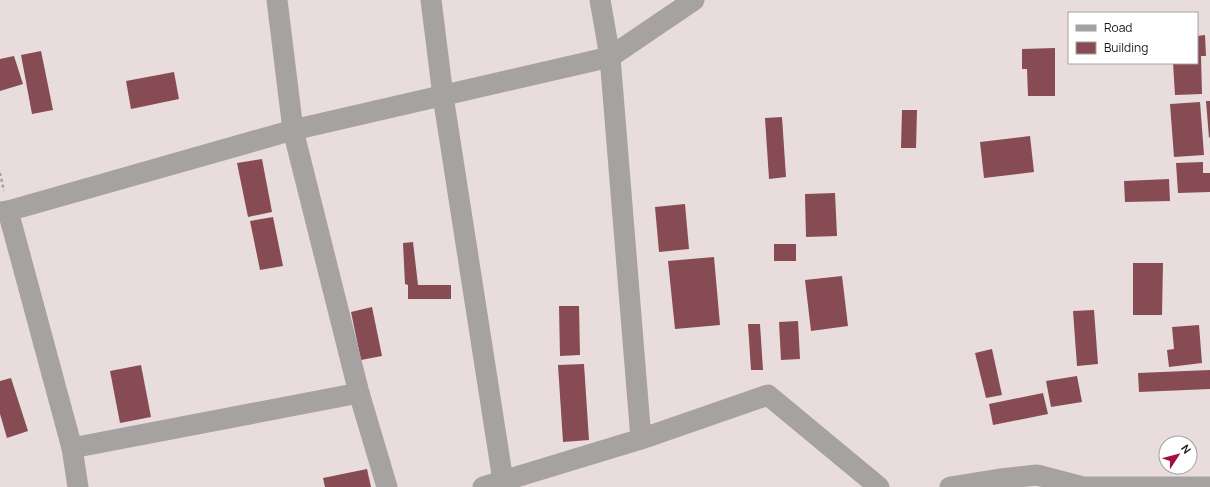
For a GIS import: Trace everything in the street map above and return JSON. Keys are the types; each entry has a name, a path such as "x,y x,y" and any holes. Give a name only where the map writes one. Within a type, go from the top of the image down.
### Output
{"street":[{"path":"277,0 293,130 359,392 387,487"},
{"path":"431,0 443,96 503,481"},
{"path":"600,0 610,57 641,439"},
{"path":"78,487 72,448 4,211 293,130 610,57 694,0"},
{"path":"72,448 359,392"},
{"path":"483,487 641,439 768,395 879,487"},
{"path":"950,487 1037,475 1082,487 1210,487"}],"building":[{"path":"1205,35 1206,56 1201,56 1202,94 1175,95 1173,64 1198,64 1198,36"},
{"path":"1055,48 1055,96 1028,96 1027,69 1022,69 1022,49"},
{"path":"41,51 53,110 32,114 21,55"},
{"path":"14,56 23,84 0,91 0,59"},
{"path":"174,72 179,99 131,109 126,81"},
{"path":"1206,101 1210,101 1209,138"},
{"path":"1200,102 1204,155 1174,157 1170,104"},
{"path":"902,110 917,110 916,148 901,148"},
{"path":"782,117 786,177 769,179 765,118"},
{"path":"1030,136 1034,172 984,178 980,142"},
{"path":"262,159 272,212 248,217 237,163"},
{"path":"1203,162 1203,173 1210,173 1210,192 1178,193 1176,163"},
{"path":"1169,179 1170,201 1125,202 1124,181"},
{"path":"835,193 837,236 806,237 805,194"},
{"path":"685,204 689,249 659,252 655,207"},
{"path":"273,217 283,266 260,270 250,221"},
{"path":"413,242 418,285 451,285 451,299 408,299 408,285 405,284 403,243"},
{"path":"774,244 796,244 796,261 774,261"},
{"path":"714,257 720,325 675,329 668,261"},
{"path":"1133,263 1163,263 1162,315 1133,315"},
{"path":"842,276 848,326 811,331 805,280"},
{"path":"559,306 579,306 580,355 560,356"},
{"path":"372,307 382,356 361,360 351,312"},
{"path":"1094,310 1098,364 1077,366 1073,311"},
{"path":"798,321 800,359 781,360 779,322"},
{"path":"748,324 760,324 763,370 751,370"},
{"path":"1199,325 1202,363 1169,367 1167,350 1174,349 1172,327"},
{"path":"992,349 1002,395 986,398 975,353"},
{"path":"584,364 589,440 563,442 558,365"},
{"path":"141,365 151,417 120,423 110,371"},
{"path":"1210,370 1210,389 1139,392 1138,373"},
{"path":"1077,376 1082,402 1051,407 1046,381"},
{"path":"11,378 28,431 7,438 0,414 0,381"},
{"path":"1043,393 1048,414 993,425 989,404"},
{"path":"367,469 371,487 325,487 323,478"}]}
